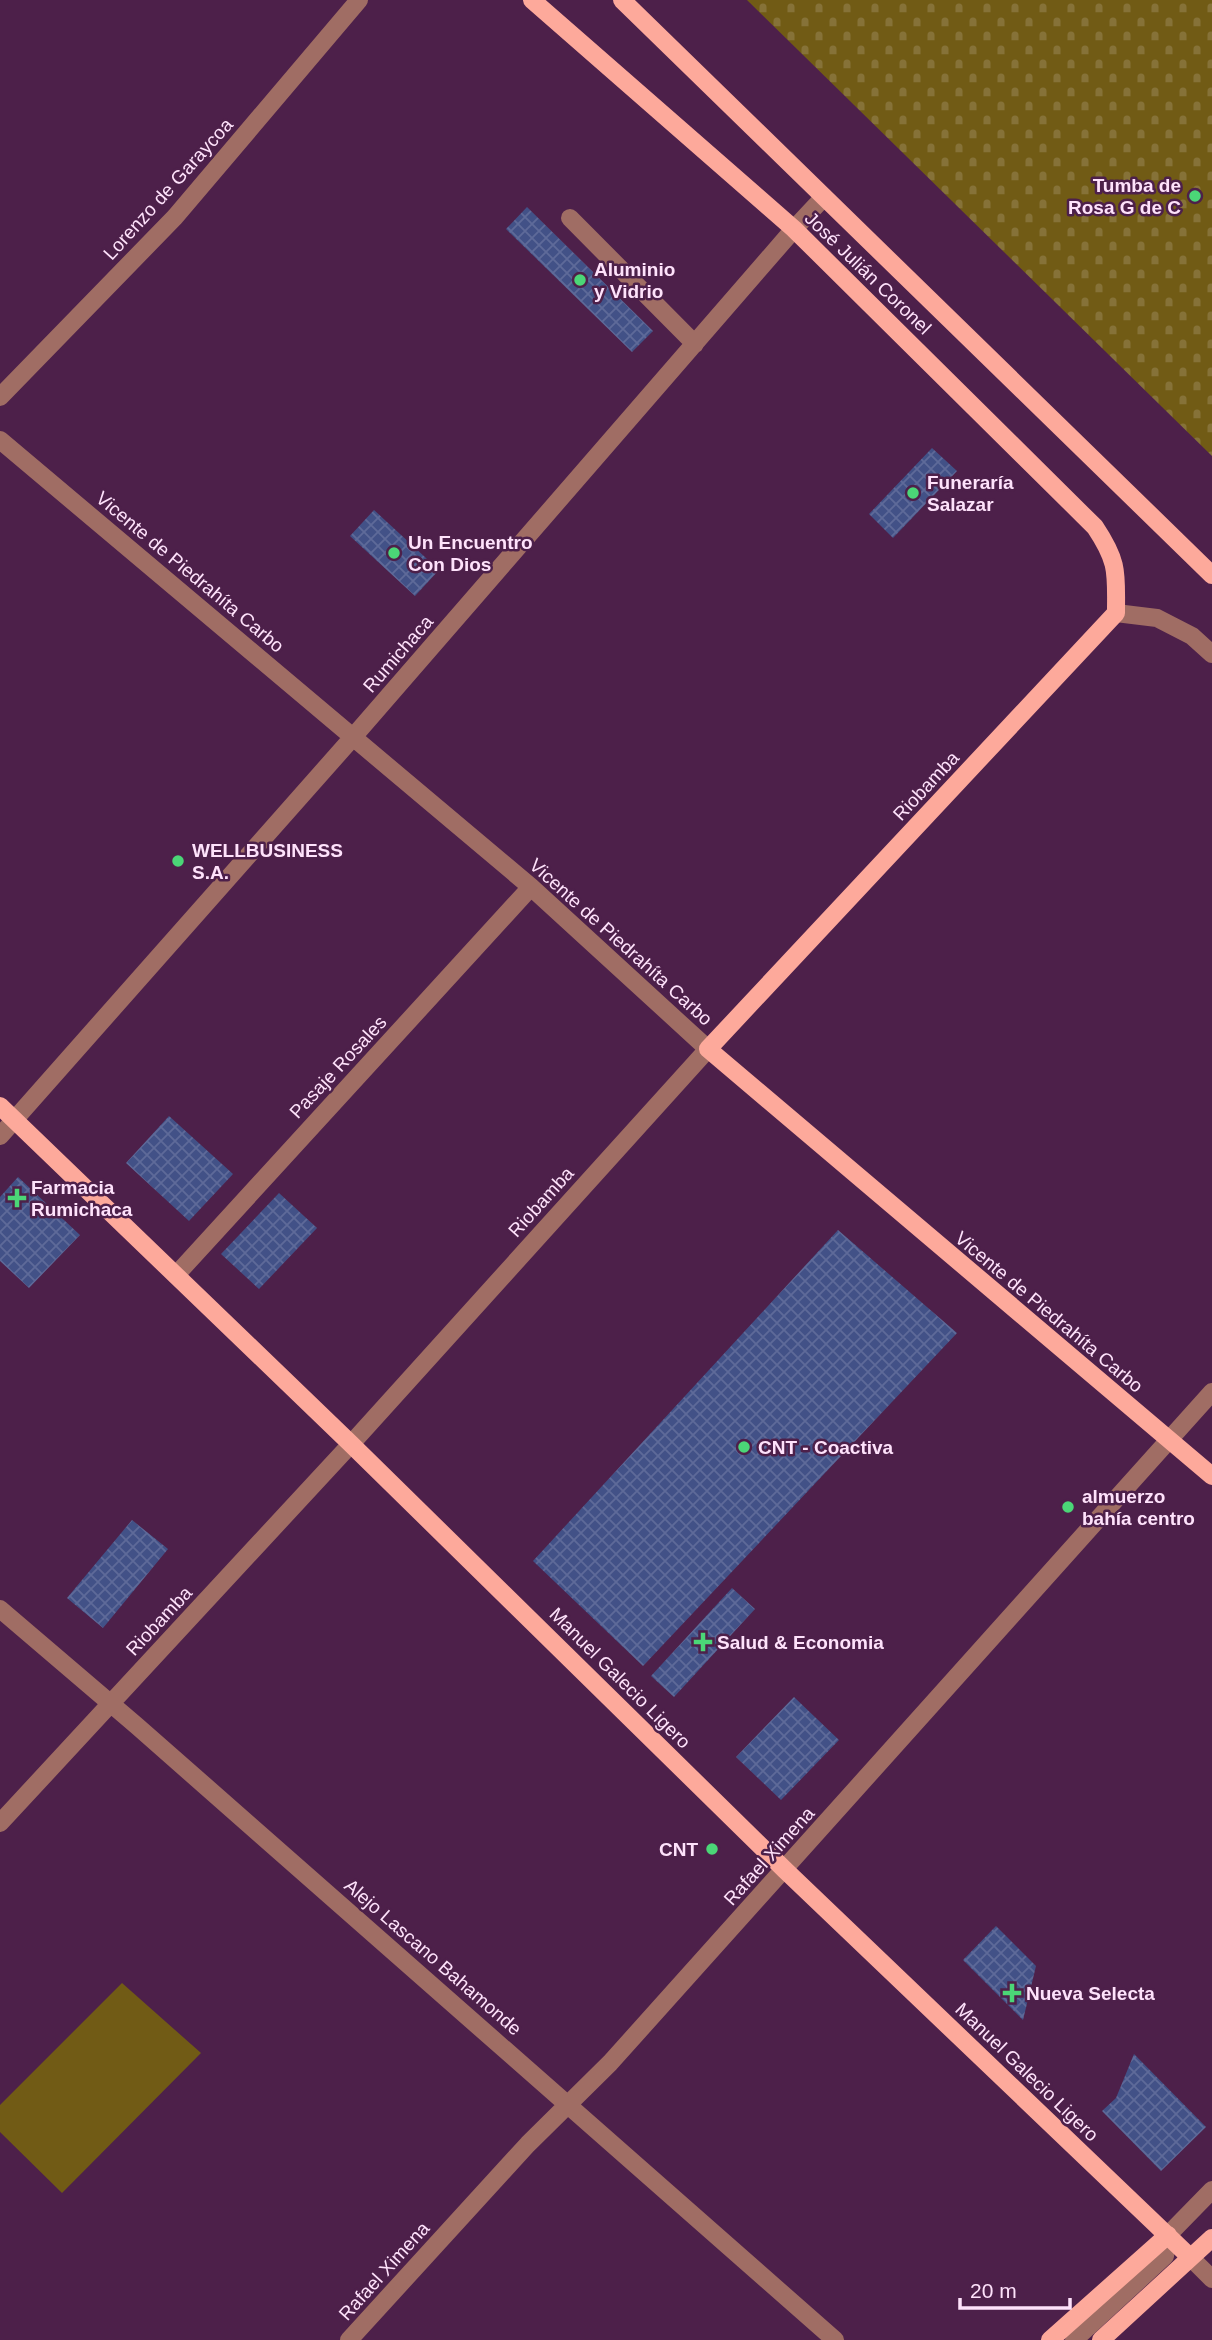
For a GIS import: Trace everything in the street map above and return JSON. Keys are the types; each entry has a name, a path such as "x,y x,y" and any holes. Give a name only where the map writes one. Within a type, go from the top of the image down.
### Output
{"main road":[{"name":"José Julián Coronel","path":"532,0 794,229 1096,527 1110,550 1115,566 1116,613"},
{"name":"José Julián Coronel","path":"622,0 1212,575"},
{"name":"Riobamba","path":"708,1049 1116,613"},
{"name":"Vicente de Piedrahíta Carbo","path":"708,1049 1212,1476"},
{"name":"Manuel Galecio Ligero","path":"0,1106 351,1444 785,1870 1189,2257"},
{"path":"1050,2340 1168,2235"},
{"path":"1101,2340 1212,2238"}],"street":[{"name":"Lorenzo de Garaycoa","path":"0,397 175,217 359,0"},
{"name":"Rumichaca","path":"0,1136 354,736 824,197"},
{"path":"570,218 695,344"},
{"name":"Vicente de Piedrahíta Carbo","path":"0,440 531,887 708,1049"},
{"path":"1116,613 1157,618 1192,636 1212,654"},
{"name":"Pasaje Rosales","path":"176,1275 531,887"},
{"name":"Riobamba","path":"0,1823 351,1444 708,1049"},
{"name":"Rafael Ximena","path":"349,2340 785,1870 1212,1392"},
{"name":"Alejo Lascano Bahamonde","path":"0,1609 531,2071 568,2107 835,2340"},
{"path":"1074,2340 1165,2256 1168,2235 1212,2190"},
{"name":"Manuel Galecio Ligero","path":"1189,2257 1212,2278"}],"green space":[{"path":"747,0 1212,0 1212,456"},
{"path":"122,1983 201,2053 62,2193 0,2132 0,2105"}],"building":[{"name":"Aluminio y Vidrio","path":"527,207 653,331 632,352 506,229"},
{"name":"Funeraría Salazar","path":"932,448 957,471 893,538 869,514"},
{"name":"Un Encuentro Con Dios","path":"374,510 439,570 415,596 350,536"},
{"path":"169,1116 233,1174 189,1221 126,1163"},
{"path":"18,1177 80,1235 29,1288 0,1261 0,1197"},
{"path":"279,1193 317,1228 259,1289 221,1254"},
{"name":"CNT - Coactiva","path":"838,1230 957,1333 643,1666 533,1561"},
{"path":"132,1520 168,1549 103,1628 67,1598"},
{"name":"Salud & Economia","path":"732,1588 755,1609 674,1697 651,1676"},
{"path":"794,1697 839,1740 781,1800 736,1757"},
{"name":"Nueva Selecta","path":"996,1926 1036,1966 1023,2020 963,1960"},
{"path":"1134,2054 1206,2127 1161,2171 1102,2111 1116,2098"}],"place":[{"name":"Tumba de Rosa G de C","path":"1195,196"},
{"name":"Aluminio y Vidrio","path":"580,280"},
{"name":"Funeraría Salazar","path":"913,493"},
{"name":"Un Encuentro Con Dios","path":"394,553"},
{"name":"WELLBUSINESS S.A.","path":"178,861"},
{"name":"Farmacia Rumichaca","path":"17,1198"},
{"name":"CNT - Coactiva","path":"744,1447"},
{"name":"almuerzo bahía centro","path":"1068,1507"},
{"name":"Salud & Economia","path":"703,1642"},
{"name":"CNT","path":"712,1849"},
{"name":"Nueva Selecta","path":"1012,1993"}]}
